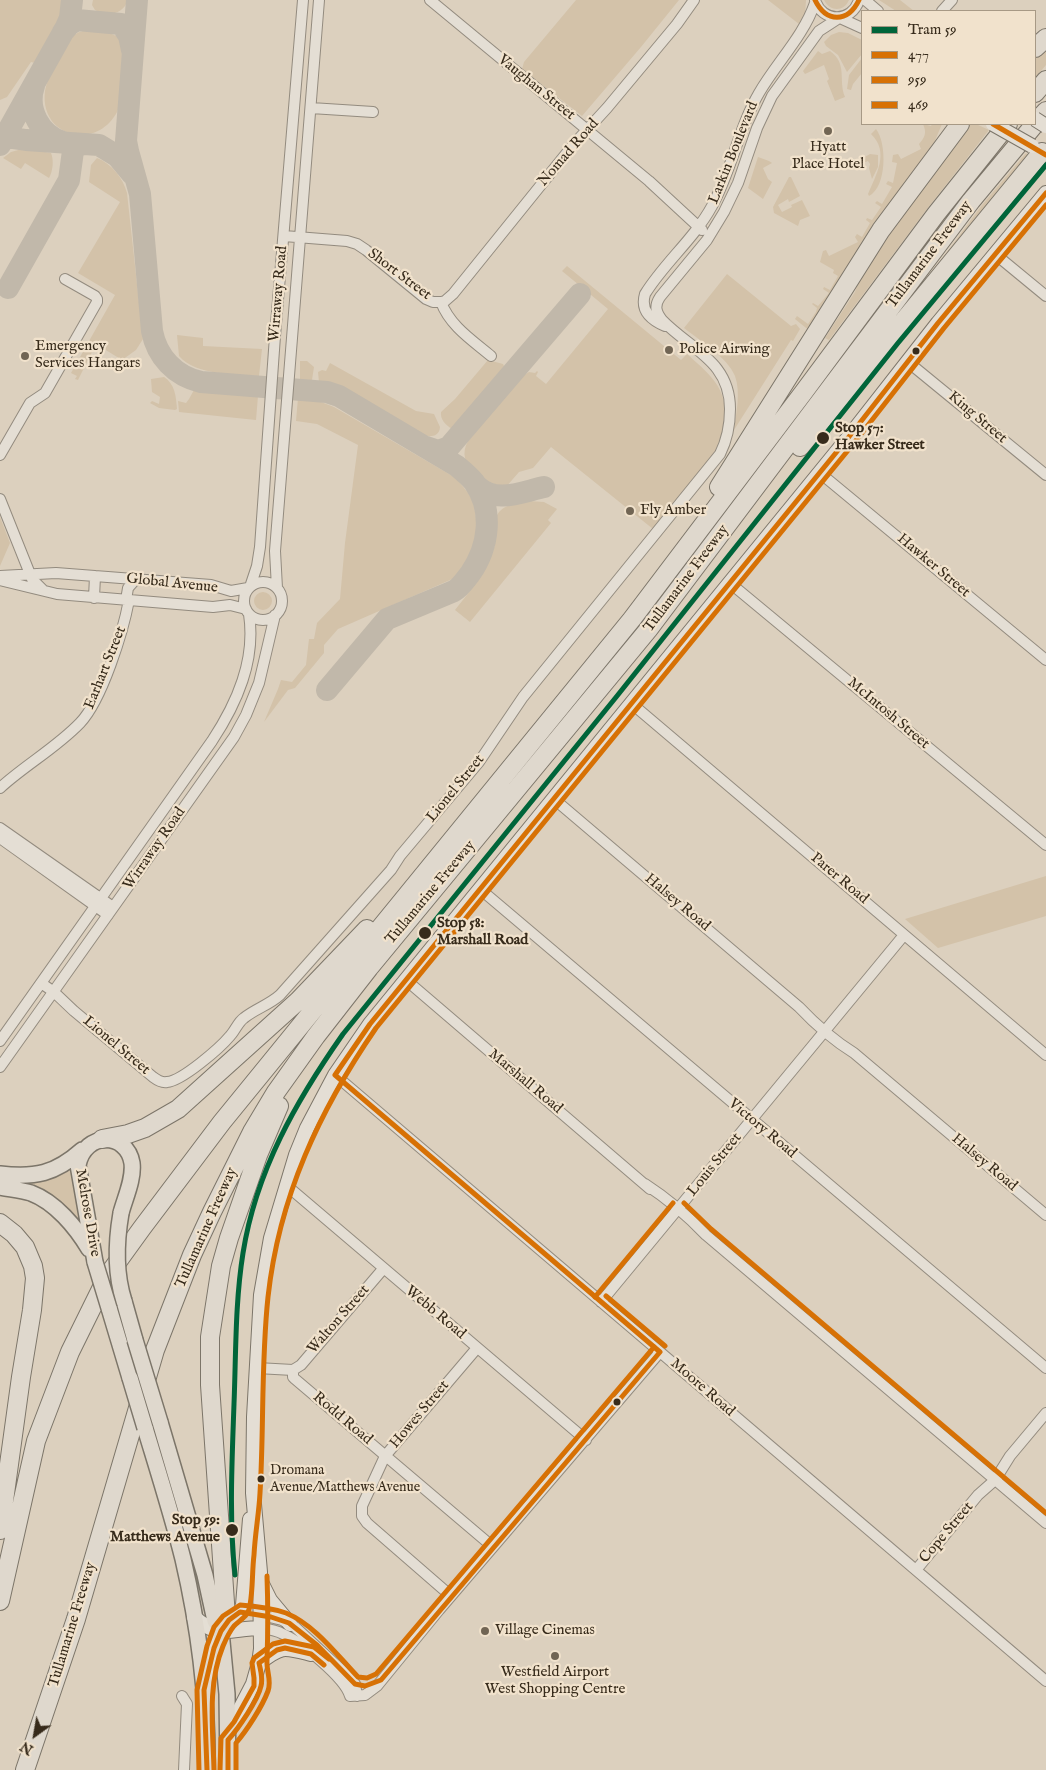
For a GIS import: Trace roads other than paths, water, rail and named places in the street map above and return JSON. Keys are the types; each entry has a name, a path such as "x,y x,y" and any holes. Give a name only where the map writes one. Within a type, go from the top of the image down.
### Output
{"highway":[{"path":"1036,47 1046,38"},
{"path":"1036,92 1046,80"},
{"name":"Tullamarine Freeway","path":"1036,123 1046,111"},
{"path":"943,146 946,125"},
{"path":"632,619 743,451 881,230 959,125"},
{"name":"Tullamarine Freeway","path":"0,1591 36,1441 70,1352 108,1275 222,1122 632,619 936,214 1007,125"},
{"name":"Tullamarine Freeway","path":"25,1770 76,1619 155,1350 192,1255 238,1158 276,1092 316,1036 370,968 648,630 971,200 1034,125"},
{"path":"648,630 1042,150"},
{"path":"95,1142 128,1134 156,1123 178,1109 206,1086 298,1001 398,898 477,808"},
{"path":"221,1631 226,1619 226,1606 216,1598 224,1581 210,1385 210,1337 221,1266 258,1155 284,1096 306,1058 370,968"},
{"path":"0,1223 14,1234 25,1247 33,1266 35,1278 0,1530"}],"main road":[{"path":"995,125 1042,150"},
{"path":"191,1602 201,1606 243,1605 247,1540 253,1493 261,1295 266,1266 271,1238 286,1185 307,1128 335,1075 370,1024 820,473 938,323 1046,193"},
{"path":"0,1174 26,1176 47,1173 66,1163 95,1142"},
{"name":"Melrose Drive","path":"207,1770 204,1690 191,1602 173,1521 95,1262 78,1169 80,1157 95,1142 118,1143 131,1159 132,1169 121,1213 118,1240 117,1259 120,1287 160,1422 226,1606"},
{"path":"0,1187 31,1193 57,1210 75,1228 88,1247 95,1262"},
{"path":"228,1732 250,1691 259,1663 261,1582 253,1493"},
{"path":"261,1582 270,1600 290,1624"},
{"path":"226,1606 261,1621"},
{"path":"194,1617 209,1629 221,1631 261,1621"},
{"path":"204,1690 214,1648 221,1631"},
{"path":"221,1631 227,1694 228,1770"},
{"path":"259,1663 282,1648 312,1654"}],"street":[{"name":"Wirraway Road","path":"249,587 258,560 303,0"},
{"name":"Wirraway Road","path":"277,588 275,550 319,0"},
{"name":"Vaughan Street","path":"430,0 649,182 709,237"},
{"name":"Nomad Road","path":"441,302 453,294 586,129 607,108 677,24 694,0"},
{"name":"Larkin Boulevard","path":"671,328 658,314 657,302 709,237 732,197 756,128 772,96 820,32 839,18 851,13 859,0"},
{"path":"866,0 877,10"},
{"path":"943,10 952,0"},
{"path":"815,1 824,14 861,28"},
{"name":"Larkin Boulevard","path":"671,328 657,322 646,313 644,298 647,291 699,226 712,206 723,183 743,124 752,105 771,74 806,26 815,1"},
{"path":"311,108 373,112"},
{"name":"Short Street","path":"284,236 347,241 357,244 426,299 433,302 441,302 452,324 491,356"},
{"path":"995,254 1046,296"},
{"path":"0,455 30,403 45,393 97,302 96,297 65,279"},
{"name":"Lionel Street","path":"41,983 157,1080 169,1082 183,1075 211,1055 232,1034 241,1020 249,1014 269,1005 280,995 391,870 400,856 478,762 523,697 720,454 727,437 730,422 730,400 726,381 713,364 671,328"},
{"name":"King Street","path":"908,362 1046,475"},
{"path":"268,439 284,441"},
{"name":"Hawker Street","path":"820,473 1046,660"},
{"path":"0,499 30,573 35,583 44,591"},
{"name":"Global Avenue","path":"0,578 30,573 56,573 211,585 231,591 249,587"},
{"path":"94,598 95,576"},
{"name":"Global Avenue","path":"0,578 44,591 94,598 213,607 232,605 247,611"},
{"name":"Earhart Street","path":"1,788 68,734 90,710 101,688 123,628 128,588 136,579"},
{"path":"256,583 271,583 277,588 282,600 281,608 275,615 263,620 254,618 247,611 244,598 249,587 256,583"},
{"name":"McIntosh Street","path":"730,583 1046,846"},
{"name":"Wirraway Road","path":"0,1041 227,717 240,688 251,648 251,628 247,611"},
{"name":"Wirraway Road","path":"0,1067 234,737 252,702 261,675 275,615"},
{"name":"Parer Road","path":"631,704 1046,1055"},
{"path":"204,752 217,762"},
{"name":"Halsey Road","path":"554,799 826,1029 839,1036 854,1053 1046,1215"},
{"path":"0,828 11,841 111,911"},
{"path":"0,838 11,841"},
{"name":"Victory Road","path":"480,889 1046,1368"},
{"name":"Louis Street","path":"601,1302 904,935"},
{"name":"Marshall Road","path":"406,980 645,1184 667,1198 676,1211 1046,1523"},
{"name":"Moore Road","path":"335,1075 1046,1681"},
{"name":"Webb Road","path":"286,1185 586,1440"},
{"name":"Walton Street","path":"293,1370 300,1365 383,1268"},
{"name":"Howes Street","path":"450,1596 367,1523 362,1516 362,1506 385,1456 477,1348"},
{"path":"261,1621 312,1654 352,1691 367,1694 377,1686 450,1596 660,1352"},
{"path":"257,1368 293,1370"},
{"name":"Rodd Road","path":"293,1370 295,1379 493,1547"},
{"name":"Cope Street","path":"916,1570 1046,1413"},
{"path":"261,1621 276,1618 290,1624 335,1663 352,1691"},
{"path":"182,1696 187,1704 184,1770"}],"tram line":[{"name":"59","path":"235,1575 232,1532 232,1469 236,1328 240,1272 249,1223 258,1194 268,1165 294,1111 343,1034 617,696 898,343 1046,165"}],"place":[{"name":"Hyatt Place Hotel","path":"828,131"},
{"name":"Police Airwing","path":"669,350"},
{"name":"Emergency Services Hangars","path":"25,356"},
{"name":"Stop 57: Hawker Street","path":"823,438"},
{"name":"Fly Amber","path":"630,511"},
{"name":"Stop 58: Marshall Road","path":"425,933"},
{"name":"Dromana Avenue/Matthews Avenue","path":"261,1479"},
{"name":"Stop 59: Matthews Avenue","path":"232,1530"},
{"name":"Village Cinemas","path":"485,1631"},
{"name":"Westfield Airport West Shopping Centre","path":"555,1656"}]}
